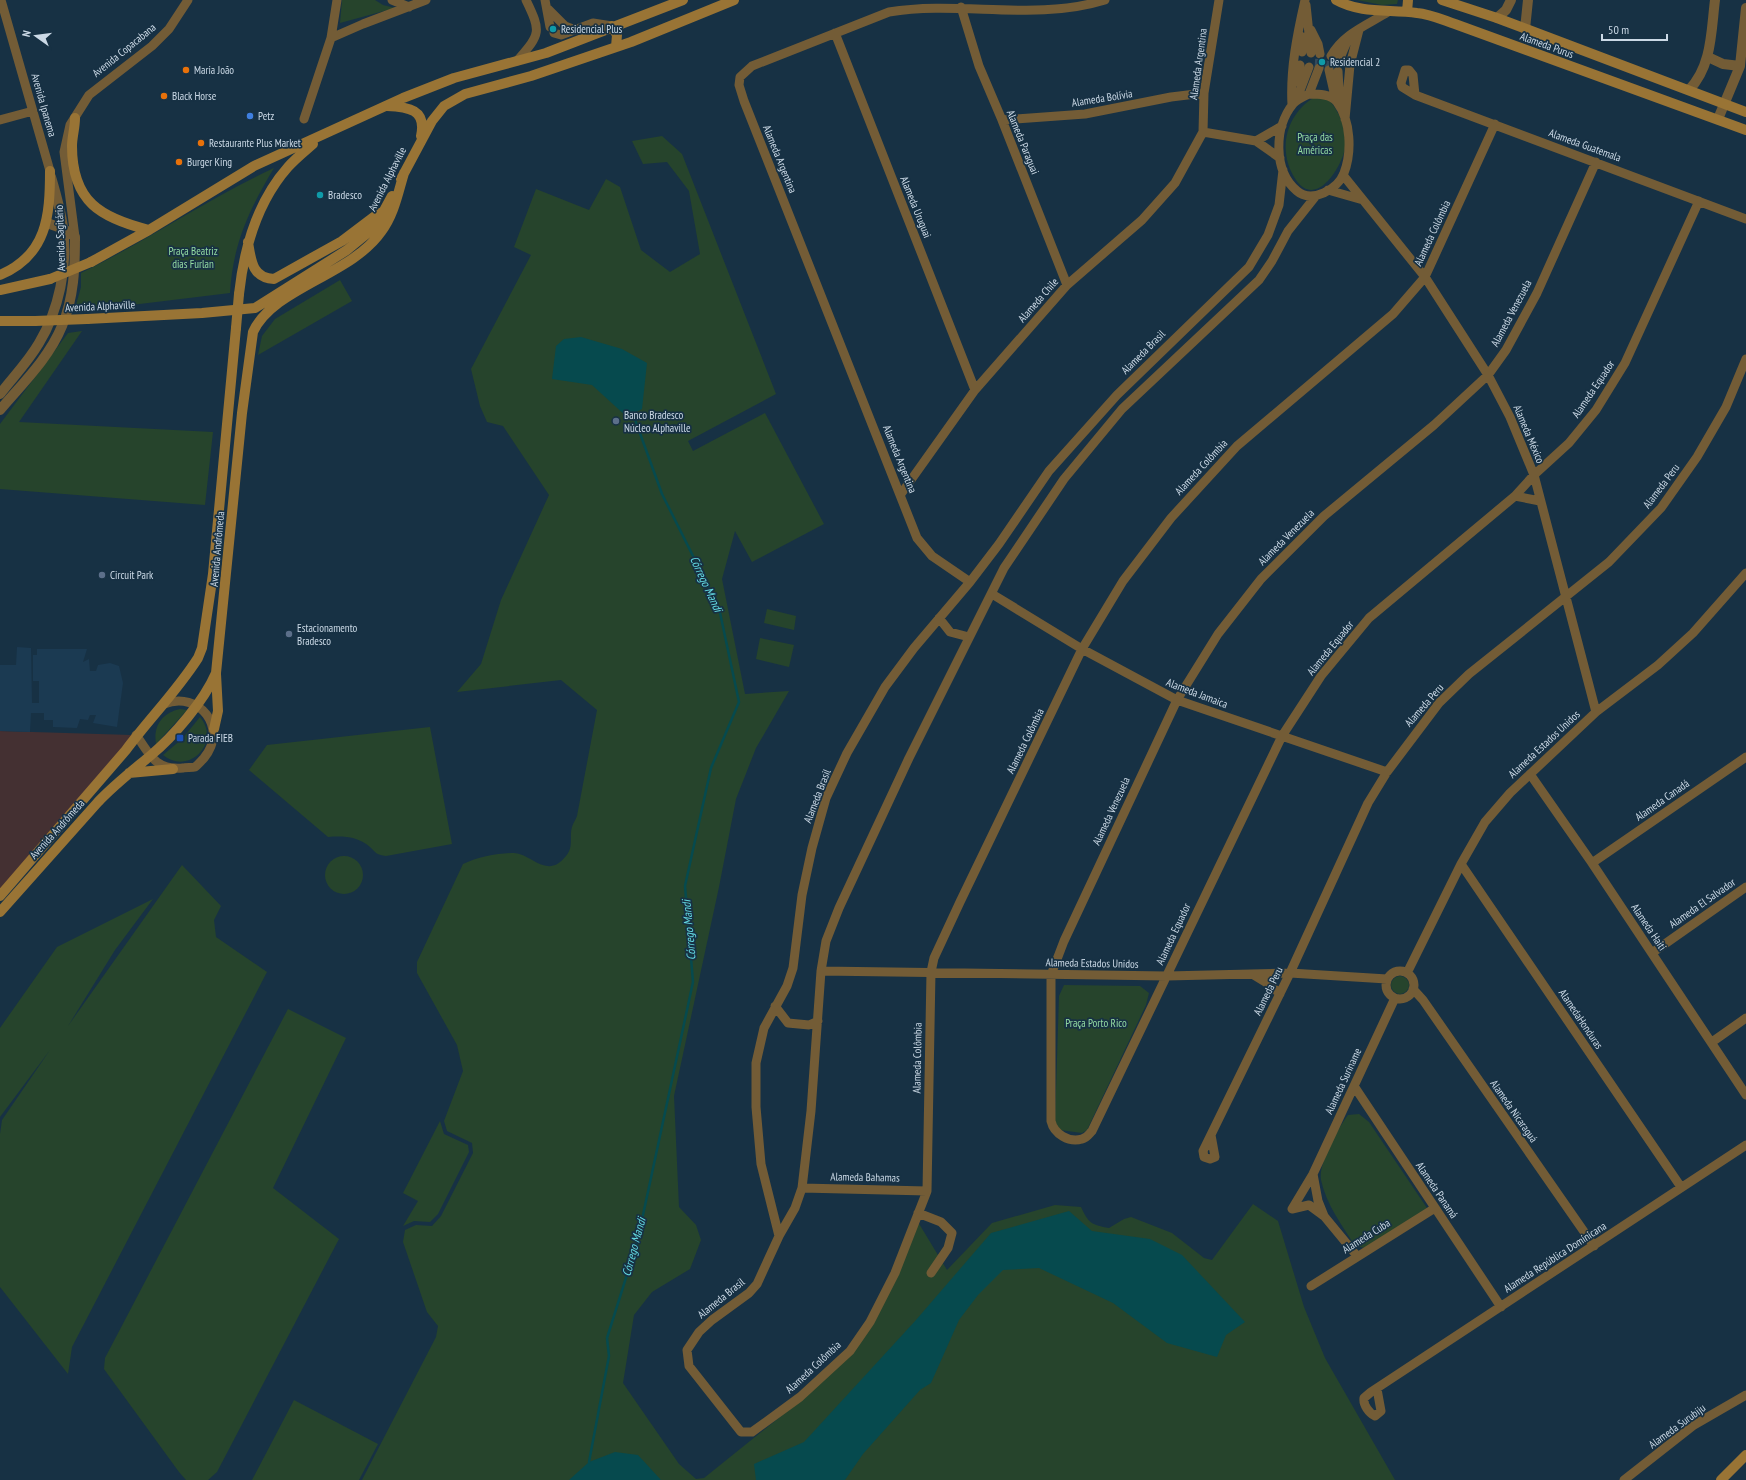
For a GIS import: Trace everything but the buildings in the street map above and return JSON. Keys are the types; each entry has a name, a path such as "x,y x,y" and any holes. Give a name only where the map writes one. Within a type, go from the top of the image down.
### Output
{"main road":[{"path":"0,290 50,279 90,262 149,230 254,166 386,106 454,78 546,53 612,26 683,0"},
{"name":"Avenida Alphaville","path":"0,321 17,322 87,319 202,313 255,308 347,250 369,232 380,220 420,140 444,106 465,94 531,76 616,48 734,0"},
{"name":"Alameda Purus","path":"1336,0 1343,4 1367,10 1417,13 1455,24 1746,130"},
{"path":"1407,12 1408,0"},
{"name":"Alameda Purus","path":"1442,0 1525,28 1746,112"},
{"path":"612,26 617,35 616,48"},
{"path":"386,106 399,107 416,112 421,118 423,127 420,140"},
{"path":"75,118 72,145 74,172 80,188 88,199 105,215 126,224 149,230"},
{"name":"Avenida Andrômeda","path":"0,896 164,704 192,668 201,651 213,574 239,294 248,242 256,220 272,187 289,166 320,137"},
{"path":"0,275 18,265 33,251 42,237 47,223 50,172"},
{"name":"Avenida Andrômeda","path":"0,912 98,802 127,774 151,756 208,691 216,673 251,338 258,322 281,301 348,262 369,246 381,232 393,211 404,173"},
{"path":"248,242 253,268 259,276 266,279 274,279 342,241 386,208"},
{"path":"0,325 17,322"},
{"path":"229,403 236,405 242,413"},
{"path":"218,508 225,512 232,513"},
{"path":"216,529 225,529 231,534"},
{"path":"214,729 218,711 216,673"},
{"path":"127,774 173,769"},
{"path":"1721,1480 1746,1455"}],"street":[{"name":"Avenida Ipanema","path":"1,0 50,172"},
{"name":"Avenida Copacabana","path":"75,118 89,95 152,46 169,29 188,0"},
{"path":"304,119 331,38 337,0"},
{"path":"392,0 409,7"},
{"path":"331,38 426,0"},
{"path":"517,61 533,42 537,32 537,23 526,0"},
{"name":"Alameda Argentina","path":"970,582 932,556 917,538 901,494 744,101 739,84 740,77 752,66 890,12 905,8 961,7 1037,11 1070,8 1105,0"},
{"name":"Alameda Argentina","path":"1203,132 1204,94 1219,0"},
{"path":"1305,0 1311,53"},
{"path":"1294,103 1291,85 1293,63 1305,0"},
{"path":"1497,18 1506,10 1511,0"},
{"path":"1525,28 1528,0"},
{"path":"1689,90 1702,74 1708,58 1715,0"},
{"path":"531,9 547,4"},
{"path":"547,4 552,30 561,35 593,23 612,26"},
{"path":"547,4 565,26 575,30"},
{"name":"Alameda Paraguai","path":"961,7 979,66 1002,120 1067,285"},
{"path":"1718,119 1740,66 1746,8"},
{"path":"1331,56 1336,47 1354,32 1388,12"},
{"path":"1307,14 1311,53"},
{"path":"1309,25 1318,44"},
{"path":"1340,58 1354,32"},
{"path":"1345,120 1354,32"},
{"name":"Alameda Uruguai","path":"835,33 975,390"},
{"path":"1311,53 1318,44"},
{"path":"1318,44 1336,47"},
{"path":"1708,58 1723,64 1740,66"},
{"path":"1294,103 1308,94 1324,69 1345,120 1350,144 1343,175 1328,190 1315,197 1305,196 1297,191 1283,170 1280,158 1279,143 1282,126 1294,103 1304,66"},
{"path":"1338,71 1341,110"},
{"name":"Alameda Bolívia","path":"1002,120 1085,114 1171,97 1204,94"},
{"path":"1308,94 1324,95 1336,101"},
{"name":"Alameda Guatemala","path":"1415,95 1496,124 1746,219"},
{"path":"0,120 33,111"},
{"name":"Avenida Sagitário","path":"0,410 48,352 62,326 69,303 74,273 75,237 64,152 67,135 75,118"},
{"name":"Alameda Colômbia","path":"740,1432 752,1432 800,1397 850,1351 874,1315 895,1273 926,1190 931,972 934,958 1082,649 1123,581 1137,562 1171,518 1232,451 1393,314 1425,277 1496,124"},
{"path":"1256,141 1282,126"},
{"path":"1203,132 1256,141 1280,158"},
{"name":"Alameda Chile","path":"901,494 975,390 1067,285 1142,220 1161,200 1175,183 1203,132"},
{"name":"Alameda Venezuela","path":"1051,975 1064,941 1177,700 1218,634 1261,579 1324,516 1434,425 1488,375 1506,350 1537,293 1596,162"},
{"name":"Alameda Brasil","path":"778,1236 761,1164 756,1107 758,1057 764,1028 787,986 793,968 806,874 812,848 826,798 847,753 885,687 914,648 970,582 999,544 1049,471 1083,431 1167,345 1212,304 1249,267 1268,235 1279,205 1283,170"},
{"name":"Avenida Sagitário","path":"0,394 27,362 47,329 57,301 65,258 64,229 50,172"},
{"name":"Alameda México","path":"1343,175 1425,277 1488,375 1510,417 1540,501 1596,712"},
{"path":"1328,190 1364,201"},
{"name":"Alameda Brasil","path":"740,1432 689,1366 687,1350 703,1328 757,1284 778,1236 795,1208 802,1188 811,1111 821,971 826,941 839,908 909,758 968,637 1014,552 1064,479 1122,409 1259,280 1272,261 1288,231 1315,197"},
{"name":"Alameda Equador","path":"1051,975 1052,1128 1060,1135 1082,1140 1092,1131 1167,976 1230,840 1282,736 1322,676 1369,618 1515,496 1573,438 1596,410 1625,363 1699,201"},
{"path":"47,223 64,229 75,237"},
{"name":"Alameda Peru","path":"1211,1135 1290,974 1368,804 1387,772 1411,737 1439,703 1470,674 1608,562 1661,508 1701,451 1726,407 1746,360"},
{"path":"1515,496 1540,501"},
{"path":"999,544 1014,552"},
{"name":"Alameda Estados Unidos","path":"1407,973 1461,864 1485,822 1510,793 1596,712 1658,665 1693,633 1746,573"},
{"name":"Alameda Jamaica","path":"992,594 1082,649 1177,700 1387,772"},
{"path":"939,618 950,632 968,637"},
{"path":"136,735 157,762 173,769 196,766 209,752 213,743 214,729 208,716 196,706 180,701 164,704"},
{"name":"Alameda Canadá","path":"1592,863 1746,756"},
{"name":"Alameda Haiti","path":"1530,774 1652,952 1746,1095"},
{"name":"AlamedaHonduras","path":"1461,864 1681,1187"},
{"name":"Alameda El Salvador","path":"1652,952 1746,888"},
{"name":"Alameda Estados Unidos","path":"821,971 1167,976 1251,973 1387,979"},
{"path":"1403,971 1407,973 1413,980 1413,989 1407,997 1395,998 1388,992 1387,979 1394,972 1403,971"},
{"path":"1251,973 1270,984 1280,994"},
{"name":"Alameda Nicaraguá","path":"1413,989 1423,1000 1594,1246"},
{"name":"Alameda Suriname","path":"1324,1216 1309,1205 1292,1209 1313,1174 1395,998"},
{"path":"775,1006 788,1023 809,1025 818,1021"},
{"path":"1712,1042 1746,1018"},
{"name":"Alameda Panamá","path":"1354,1086 1501,1307"},
{"name":"Alameda República Dominicana","path":"1377,1389 1746,1145"},
{"path":"1313,1174 1318,1201 1324,1216 1357,1256"},
{"name":"Alameda Bahamas","path":"802,1188 926,1190"},
{"name":"Alameda Cuba","path":"1312,1286 1357,1256 1435,1208"},
{"path":"918,1213 941,1222 952,1233 948,1248 931,1273"},
{"name":"Alameda Surubiju","path":"1624,1480 1694,1425 1746,1395"}],"shaded area":[{"path":"581,337 622,349 647,363 642,409 627,417 592,385 552,379 556,346 564,339"},
{"path":"17,647 31,648 32,703 39,703 39,681 33,681 33,655 37,655 37,649 87,649 83,662 89,659 90,671 96,671 98,665 110,663 119,666 123,683 117,727 93,723 96,715 90,715 88,720 80,719 77,728 53,727 53,720 44,720 44,713 31,713 30,732 0,731 0,665 16,665"},
{"path":"0,731 132,735 124,749 0,891"},
{"path":"1069,1211 1092,1231 1150,1239 1182,1255 1245,1322 1226,1335 1217,1357 1167,1343 1113,1303 1039,1268 1003,1270 978,1295 959,1320 931,1383 920,1390 863,1454 845,1480 756,1480 754,1464 804,1442 916,1320 991,1233"},
{"path":"615,1452 638,1455 661,1480 569,1480 589,1462"}],"green space":[{"path":"342,0 375,0 383,5 395,8 340,23"},
{"path":"1357,0 1398,0 1397,4 1382,5"},
{"name":"Praça das Américas","path":"1313,98 1327,99 1333,105 1342,123 1345,135 1345,148 1339,165 1327,182 1320,188 1312,190 1304,188 1296,180 1290,169 1286,146 1290,124 1303,106"},
{"path":"662,136 682,154 776,394 688,441 693,451 765,413 824,524 752,562 735,531 722,579 745,694 789,691 756,748 736,799 719,887 674,1096 679,1207 696,1225 701,1240 690,1269 652,1292 634,1315 623,1383 679,1464 696,1479 704,1478 811,1392 850,1355 918,1222 947,1270 992,1223 1055,1205 1081,1207 1088,1220 1098,1226 1109,1228 1124,1219 1131,1217 1172,1233 1204,1258 1212,1260 1253,1204 1278,1221 1304,1307 1325,1358 1395,1480 362,1480 436,1337 438,1326 427,1312 403,1242 405,1230 416,1225 432,1226 441,1216 473,1153 472,1143 447,1131 444,1121 463,1071 457,1045 417,973 417,962 463,864 488,856 514,853 521,854 540,864 552,866 559,863 566,856 571,846 571,831 577,816 597,710 561,680 457,692 481,664 501,600 549,495 503,426 487,422 480,406 471,369 531,255 514,247 536,189 589,210 606,179 620,187 641,250 670,272 700,254 689,191 667,162 643,164 632,141"},
{"name":"Praça Beatriz dias Furlan","path":"274,168 257,198 244,228 235,258 230,293 74,312 81,287 81,273 225,193"},
{"path":"340,280 352,301 258,355 262,336 275,319"},
{"path":"82,331 19,422 213,432 205,505 0,489 0,424 68,333"},
{"path":"767,609 796,616 794,630 764,623"},
{"path":"760,638 794,645 789,667 756,659"},
{"path":"180,709 187,710 156,744 155,737 160,721 168,714"},
{"path":"200,717 206,727 207,737 205,746 199,754 182,762 173,760 163,755 182,739"},
{"path":"430,727 452,844 386,856 377,853 365,843 355,839 328,837 249,770 267,745"},
{"path":"340,856 348,856 358,861 362,868 362,882 358,889 348,894 340,894 330,889 328,886 325,879 325,871 330,861 333,859"},
{"path":"182,865 221,906 214,920 216,937 267,972 72,1347 68,1374 0,1287 0,1134 2,1120 50,1050 0,1117 0,1028 57,947 153,899 115,950 68,1026"},
{"path":"1396,976 1404,976 1409,981 1407,992 1404,994 1396,994 1391,989 1391,981"},
{"name":"Praça Porto Rico","path":"1064,985 1140,986 1149,993 1146,1005 1087,1130 1082,1133 1060,1130 1055,1122 1059,996"},
{"path":"288,1009 346,1038 273,1188 339,1239 217,1472 208,1480 186,1480 104,1369 105,1358"},
{"path":"1359,1114 1369,1122 1427,1208 1365,1248 1355,1246 1331,1206 1323,1189 1321,1180 1321,1173 1326,1156 1339,1128 1348,1115"},
{"path":"440,1121 444,1134 468,1145 469,1152 438,1214 430,1222 414,1221 403,1226 418,1201 403,1193"},
{"path":"294,1400 378,1444 359,1480 252,1480"}],"waterway":[{"name":"Córrego Mandi","path":"589,1462 609,1356 607,1338 637,1243 693,982 685,886 711,768 739,702 719,608 662,494 633,414"}],"tunnel":[{"path":"1319,68 1320,54"},
{"path":"1329,70 1331,56"}],"place":[{"name":"Residencial Plus","path":"553,29"},
{"name":"Residencial 2","path":"1322,62"},
{"name":"Maria João","path":"186,70"},
{"name":"Black Horse","path":"164,96"},
{"name":"Petz","path":"250,116"},
{"name":"Restaurante Plus Market","path":"201,143"},
{"name":"Burger King","path":"179,162"},
{"name":"Bradesco","path":"320,195"},
{"name":"Banco Bradesco Núcleo Alphaville","path":"616,421"},
{"name":"Circuit Park","path":"102,575"},
{"name":"Estacionamento Bradesco","path":"289,634"},
{"name":"Parada FIEB","path":"180,738"}]}
